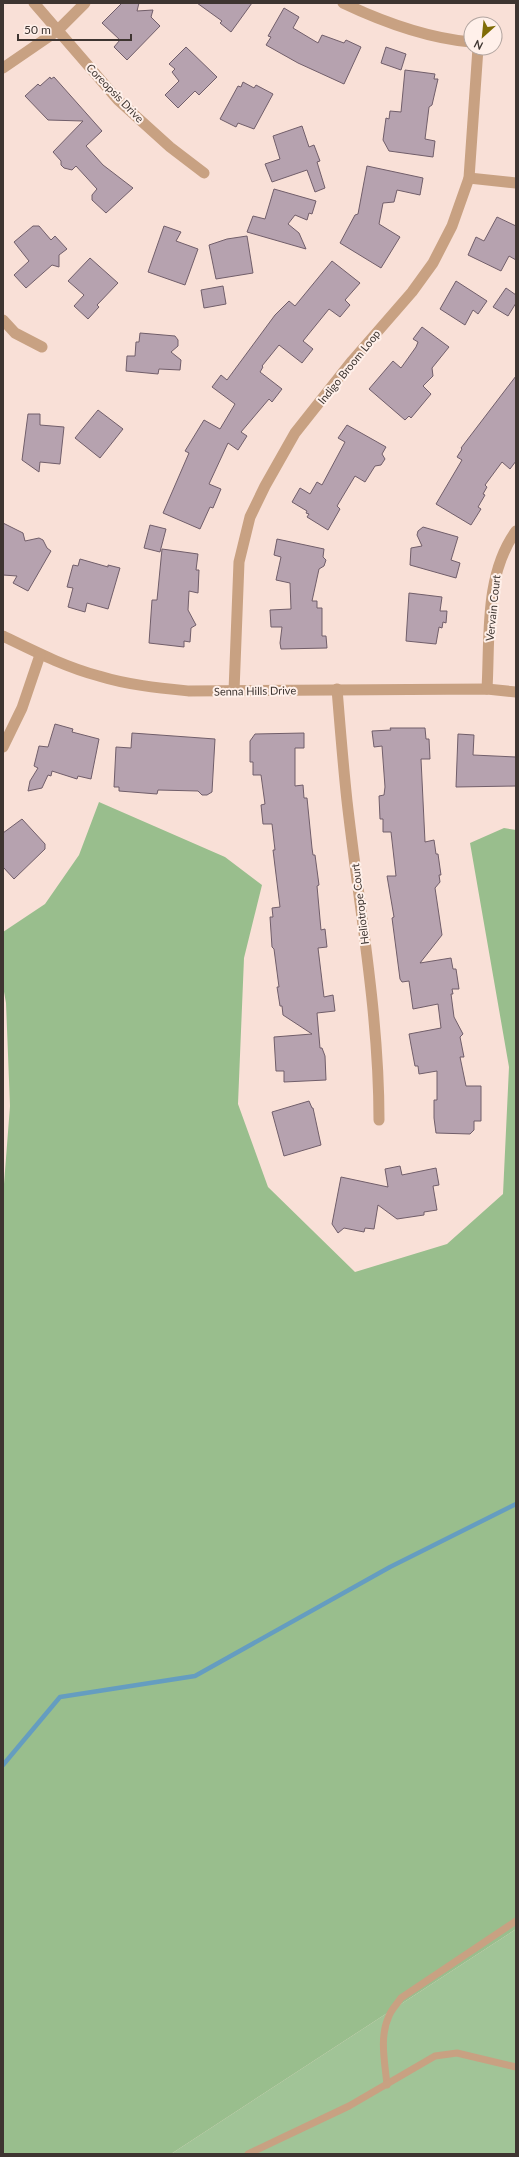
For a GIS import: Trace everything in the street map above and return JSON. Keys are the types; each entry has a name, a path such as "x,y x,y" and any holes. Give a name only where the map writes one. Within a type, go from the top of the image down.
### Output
{"street":[{"name":"Coreopsis Drive","path":"34,3 118,100 170,147 204,173"},
{"path":"3,68 58,31 85,3"},
{"path":"343,3 410,30 449,40 463,41"},
{"name":"Indigo Broom Loop","path":"234,691 239,562 250,517 265,486 295,433 352,361 412,292 434,263 452,226 469,178 477,56"},
{"path":"469,178 516,183"},
{"path":"3,320 16,333 42,347"},
{"name":"Vervain Court","path":"487,689 495,576 502,556 516,531"},
{"name":"Senna Hills Drive","path":"3,636 40,655 98,676 156,688 189,691 487,689 516,692"},
{"path":"3,746 22,708 40,655"},
{"name":"Heliotrope Court","path":"337,689 347,801 362,913 379,1070 378,1120"}],"lane":[{"path":"388,2085 384,2056 384,2028 389,2015 402,1998 516,1921"},
{"path":"248,2154 349,2106 388,2085 434,2056 457,2053 516,2067"}],"green space":[{"path":"99,802 225,857 262,885 244,958 238,1104 268,1187 355,1272 447,1244 503,1194 509,1067 470,843 504,828 516,830 516,1929 171,2154 3,2154 3,1197 10,1106 6,1003 3,986 3,932 45,904 79,855"},
{"path":"516,1929 516,2154 171,2154"}],"building":[{"path":"122,3 139,3 137,11 153,10 151,17 160,26 127,60 114,47 120,40 102,23"},
{"path":"197,3 252,3 231,32 220,23 222,21"},
{"path":"284,8 299,17 293,28 318,43 322,35 344,43 346,40 361,47 344,84 298,63 266,45 271,37 268,36"},
{"path":"186,47 217,77 199,95 195,91 178,108 165,95 179,81 172,72 175,69 169,64"},
{"path":"386,47 406,54 401,70 381,63"},
{"path":"405,70 435,74 434,79 438,79 432,105 429,107 425,139 435,141 433,157 389,151 383,140 386,118 389,119 390,111 401,112"},
{"path":"50,77 51,79 54,77 102,131 86,146 103,165 133,188 106,213 92,200 92,195 97,189 76,166 72,170 64,168 61,165 61,161 53,152 83,121 48,120 25,96 38,84 40,86"},
{"path":"243,82 254,88 256,85 273,94 254,129 238,123 236,127 220,119 238,86 241,87"},
{"path":"302,126 309,147 314,145 320,161 317,162 325,188 315,192 307,170 272,182 265,164 280,159 273,136"},
{"path":"367,166 423,178 420,195 397,190 394,202 383,203 379,224 400,237 381,268 340,243 355,215 358,214"},
{"path":"274,189 316,201 312,214 309,213 307,220 295,215 288,224 299,233 306,249 247,232 253,216 265,219"},
{"path":"497,217 516,226 516,260 509,256 501,271 468,255 476,237 484,241"},
{"path":"33,226 39,226 51,240 55,236 67,249 59,255 59,267 52,265 26,288 14,275 29,261 14,242"},
{"path":"164,226 181,232 176,241 198,249 185,285 148,272"},
{"path":"247,236 253,273 216,279 209,245 227,239"},
{"path":"90,258 118,283 97,305 99,307 88,319 74,306 84,295 68,281"},
{"path":"332,261 360,283 345,300 350,305 340,317 329,309 303,341 313,349 302,363 279,345 262,366 263,367 260,372 282,389 272,402 269,399 241,432 247,436 238,450 228,443 209,484 221,489 213,508 210,507 200,529 163,513 189,453 185,451 204,420 220,429 235,404 212,387 221,375 227,380 275,315 289,301 295,306"},
{"path":"456,281 487,301 478,314 473,310 465,325 440,309"},
{"path":"223,286 226,304 204,308 201,290"},
{"path":"506,288 516,295 516,303 508,316 493,307"},
{"path":"422,327 449,347 432,368 433,376 423,386 431,394 411,418 409,416 405,420 369,389 393,361 401,368 416,347 418,342 413,339"},
{"path":"140,333 175,336 178,340 178,346 171,352 181,360 180,370 159,369 158,374 126,371 127,356 135,356 136,342 139,342"},
{"path":"516,376 516,461 510,469 502,462 485,485 487,487 483,494 485,495 478,507 481,509 471,525 436,504 462,460 457,457 462,449 461,448"},
{"path":"98,410 123,429 100,458 75,438"},
{"path":"28,414 40,414 40,425 64,427 60,464 40,462 39,472 22,460"},
{"path":"347,425 386,447 382,454 385,459 381,465 375,466 365,482 355,476 337,506 340,509 328,530 307,517 309,514 306,513 307,511 292,502 300,488 310,494 317,482 322,485 345,442 338,438"},
{"path":"3,523 23,533 25,541 39,538 43,540 47,548 51,551 28,591 13,583 17,576 3,575"},
{"path":"150,525 166,529 160,552 144,548"},
{"path":"423,527 458,537 451,560 460,563 456,578 410,565 411,548 422,546 417,535 418,531"},
{"path":"277,539 324,549 323,557 326,560 324,566 319,569 312,601 317,601 317,608 322,608 322,636 326,636 327,648 281,649 280,643 282,627 271,627 270,610 291,609 290,583 276,580 281,557 274,555"},
{"path":"162,549 198,554 196,570 199,570 198,593 189,591 188,610 196,625 191,628 190,642 184,641 184,647 149,643 152,600 157,600"},
{"path":"80,559 108,567 108,565 120,568 108,609 87,603 85,612 68,607 73,588 67,587 73,565 78,566"},
{"path":"409,593 442,597 440,611 447,611 446,623 443,622 442,628 439,627 436,644 406,641"},
{"path":"55,724 73,729 72,732 99,739 91,779 78,776 77,779 52,771 51,776 48,775 42,788 28,791 30,781 38,768 34,766 39,746 48,747"},
{"path":"390,728 425,728 426,739 429,739 430,759 421,759 425,842 434,840 436,854 438,854 441,875 439,875 440,882 435,888 442,935 420,963 451,958 453,969 456,969 459,989 452,989 453,994 451,994 454,1017 463,1034 460,1037 464,1057 460,1057 466,1086 481,1086 481,1121 474,1121 474,1130 470,1134 436,1133 434,1100 437,1100 437,1071 419,1074 418,1066 415,1066 409,1034 441,1028 438,1004 413,1009 409,981 402,982 400,979 392,918 394,917 387,876 396,876 391,832 383,832 383,819 380,819 379,796 384,795 385,787 382,746 374,747 372,731 391,730"},
{"path":"132,733 215,739 212,792 207,795 202,795 198,791 158,790 157,794 119,791 119,787 114,787 116,747 131,748"},
{"path":"304,733 304,748 295,748 295,786 303,785 304,798 307,798 312,848 313,855 315,855 319,885 317,886 321,930 325,929 327,947 318,948 324,997 333,995 335,1011 317,1013 320,1048 322,1048 325,1056 326,1080 284,1082 284,1071 276,1071 274,1037 312,1034 283,1015 282,1006 280,1006 274,949 272,947 270,917 273,917 272,908 280,907 273,850 275,850 272,824 263,824 261,805 265,804 261,775 253,775 253,762 250,762 250,741 255,734"},
{"path":"458,734 474,735 473,755 516,757 516,786 456,787"},
{"path":"22,819 45,844 45,849 14,879 3,867 3,833"},
{"path":"309,1101 313,1108 321,1145 284,1156 272,1112"},
{"path":"400,1166 402,1175 436,1168 439,1185 433,1186 437,1210 424,1212 424,1215 397,1219 378,1205 374,1229 365,1228 364,1232 344,1228 338,1233 332,1224 341,1177 388,1187 385,1169"}],"waterway":[{"path":"3,1765 60,1697 195,1676 390,1567 516,1504"}]}
